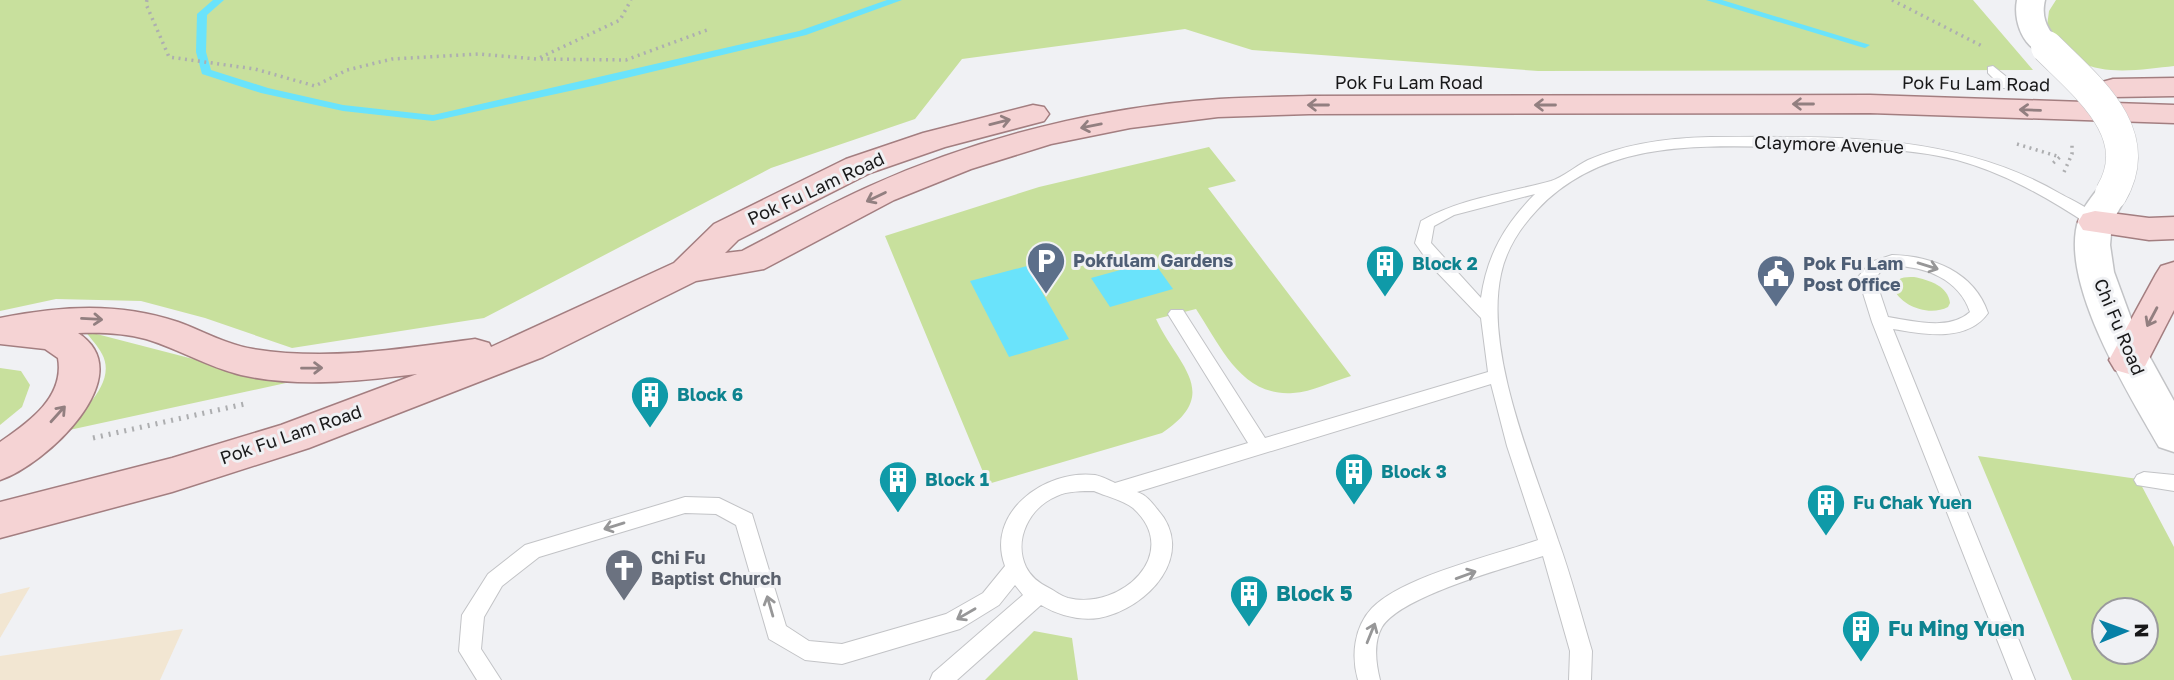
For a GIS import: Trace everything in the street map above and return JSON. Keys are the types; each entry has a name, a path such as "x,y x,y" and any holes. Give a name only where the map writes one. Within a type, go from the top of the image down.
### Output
{"main road":[{"name":"Pok Fu Lam Road","path":"687,271 726,232 858,166 977,128 1109,98 1194,88 1280,83 1856,82 2000,77 2174,87"},
{"name":"Pok Fu Lam Road","path":"0,520 172,474 294,437 529,347 687,271 751,261 882,193 969,159 1087,126 1186,111 1308,104 1870,104 2098,113 2174,129"},
{"path":"2103,208 2149,229 2174,228"},
{"path":"2129,360 2174,274"},
{"path":"0,333 55,320 117,321 161,330 233,359 292,368 356,366 529,347"},
{"path":"0,333 30,334 65,342 75,351 81,371 79,382 65,407 29,442 0,464"}],"street":[{"name":"Chi Fu Road","path":"2031,0 2028,11 2031,28 2111,117 2122,140 2123,170 2103,208 2092,264 2129,360 2174,436"}],"lane":[{"name":"Claymore Avenue","path":"1580,680 1581,650 1497,376 1490,317 1492,275 1504,240 1526,209 1555,184 1592,164 1635,149 1682,142 1873,143 1917,147 1964,158 2011,174 2054,195 2103,208"},
{"name":"Claymore Avenue","path":"1490,317 1438,263 1423,243 1427,224 1448,212 1555,184"},
{"path":"1881,322 1945,328 1961,326 1973,321 1979,313 1978,303 1959,281 1943,271 1917,263 1893,260 1870,269 1866,277 1881,322 2024,680"},
{"path":"1177,314 1260,447"},
{"path":"1119,489 1497,376"},
{"path":"2144,480 2174,484"},
{"path":"1095,483 1119,489 1140,500 1155,517 1163,536 1162,558 1153,578 1136,594 1113,605 1087,609 1060,605 1038,595 1024,583 1015,569 1010,547 1014,525 1026,506 1046,492 1069,484 1095,483"},
{"path":"490,680 470,651 473,615 495,580 532,551 685,505 719,506 745,520 777,632 805,650 842,654 953,622 991,599 1015,569"},
{"path":"1369,680 1364,666 1367,637 1380,614 1402,598 1550,545"},
{"path":"941,680 1038,595"}],"path":[{"path":"147,0 169,57 255,69 315,86 347,70 392,59 478,54 626,60 710,29"},
{"path":"537,58 620,20 631,0"},
{"path":"1892,0 1990,50"},
{"path":"2033,141 2006,140 2060,157 2051,165"},
{"path":"2059,143 2084,144"},
{"path":"2062,174 2068,167 2073,147"},
{"path":"82,441 256,401"}],"shaded area":[{"path":"30,587 0,638 0,594"},
{"path":"183,629 160,680 0,680 0,656"}],"green space":[{"path":"0,0 1973,0 2033,70 1538,71 1252,50 1185,29 962,59 915,119 771,168 484,318 292,348 205,318 141,301 56,299 0,311"},
{"path":"2056,0 2174,0 2174,66 2114,70 2081,62 2047,26 2049,11"},
{"path":"1209,147 1236,181 1208,188 1351,376 1300,392 1275,392 1259,387 1234,366 1196,309 1156,319 1190,378 1190,405 1180,419 1162,433 988,484 885,236 1039,187"},
{"path":"1914,277 1942,288 1950,303 1948,307 1924,310 1902,300 1893,287 1901,278"},
{"path":"85,331 286,383 60,432 94,398 105,376 106,365 102,354"},
{"path":"0,368 21,371 30,385 22,407 0,425"},
{"path":"1978,456 2138,479 2174,547 2174,680 2072,680"},
{"path":"1034,631 1072,638 1078,680 985,680"}],"water":[{"path":"1153,261 1173,289 1110,307 1091,278"},
{"path":"1027,266 1069,339 1009,357 970,281"}],"waterway":[{"path":"219,0 202,14 201,52 206,72 265,91 343,108 433,118 802,33 897,0"},
{"path":"1711,0 1865,45"}],"place":[{"name":"Pokfulam Gardens","path":"1046,295"},
{"name":"Block 2","path":"1385,298"},
{"name":"Pok Fu Lam Post Office","path":"1776,308"},
{"name":"Block 6","path":"650,429"},
{"name":"Block 3","path":"1354,506"},
{"name":"Block 1","path":"898,514"},
{"name":"Fu Chak Yuen","path":"1826,537"},
{"name":"Chi Fu Baptist Church","path":"624,602"},
{"name":"Block 5","path":"1249,628"},
{"name":"Fu Ming Yuen","path":"1861,663"}]}
